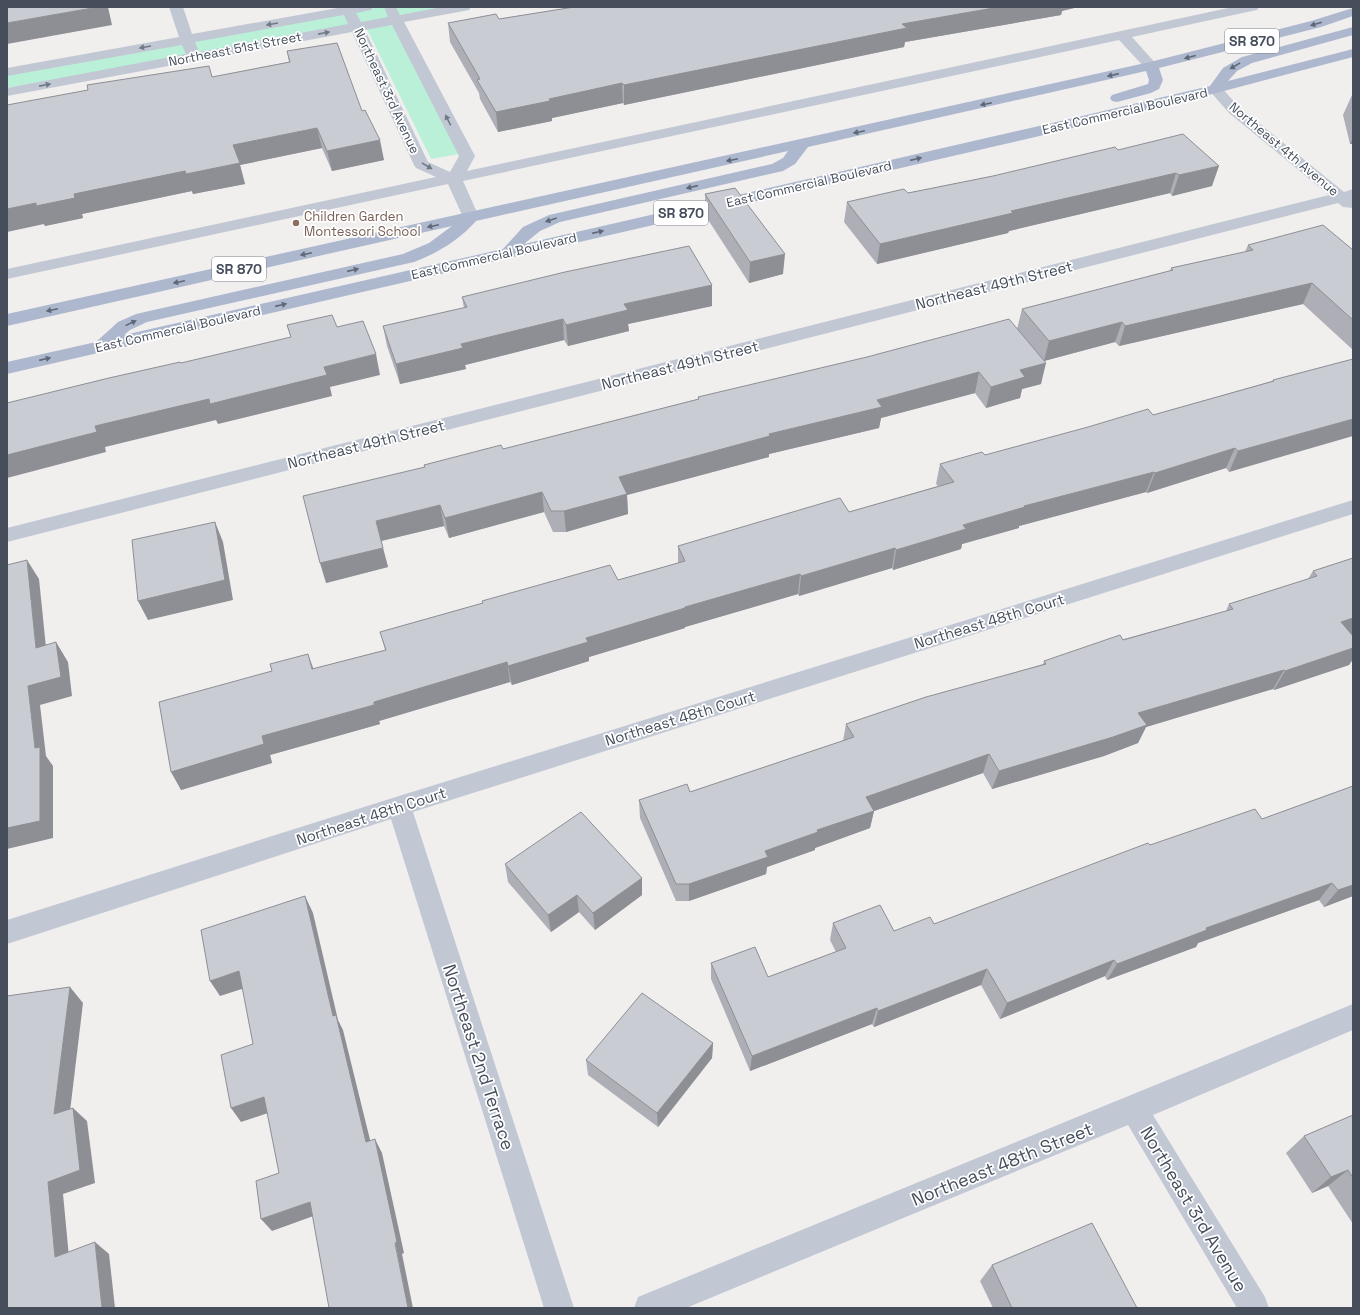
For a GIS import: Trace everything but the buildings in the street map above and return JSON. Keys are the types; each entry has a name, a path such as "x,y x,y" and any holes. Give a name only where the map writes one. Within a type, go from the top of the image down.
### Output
{"main road":[{"name":"SR 870","path":"7,320 1151,66 1316,24 1353,12"},
{"path":"1215,89 1227,71 1235,64 1353,31"},
{"name":"East Commercial Boulevard","path":"7,368 938,154 1215,89 1353,53"},
{"path":"1104,101 1134,94 1154,86 1156,80 1151,66"},
{"path":"938,154 945,143 961,134"},
{"path":"510,252 522,235 539,224 555,218 777,168 789,162 802,144"},
{"path":"100,347 124,326 142,318 408,258 427,251 453,235 471,217"}],"street":[{"path":"176,7 193,57"},
{"name":"Northeast 51st Street","path":"7,72 348,8 366,7"},
{"name":"Northeast 51st Street","path":"7,92 357,27 393,13 464,7"},
{"path":"7,274 1252,7"},
{"name":"Northeast 3rd Avenue","path":"348,8 422,165 454,179"},
{"path":"393,13 467,156 454,179"},
{"path":"1122,35 1151,66"},
{"name":"Northeast 4th Avenue","path":"1215,89 1234,110 1349,200"},
{"path":"454,179 471,217"},
{"name":"Northeast 49th Street","path":"7,535 1349,200"},
{"name":"Northeast 48th Court","path":"7,932 399,806 1353,507"},
{"name":"Northeast 2nd Terrace","path":"399,806 559,1308"},
{"name":"Northeast 48th Street","path":"649,1308 1134,1109 1353,1017"},
{"name":"Northeast 3rd Avenue","path":"1134,1109 1254,1308"}],"green space":[{"path":"358,7 451,7 390,18 459,154 431,159 364,23 7,88 7,75"}],"place":[{"name":"Children Garden Montessori School","path":"296,223"}]}
